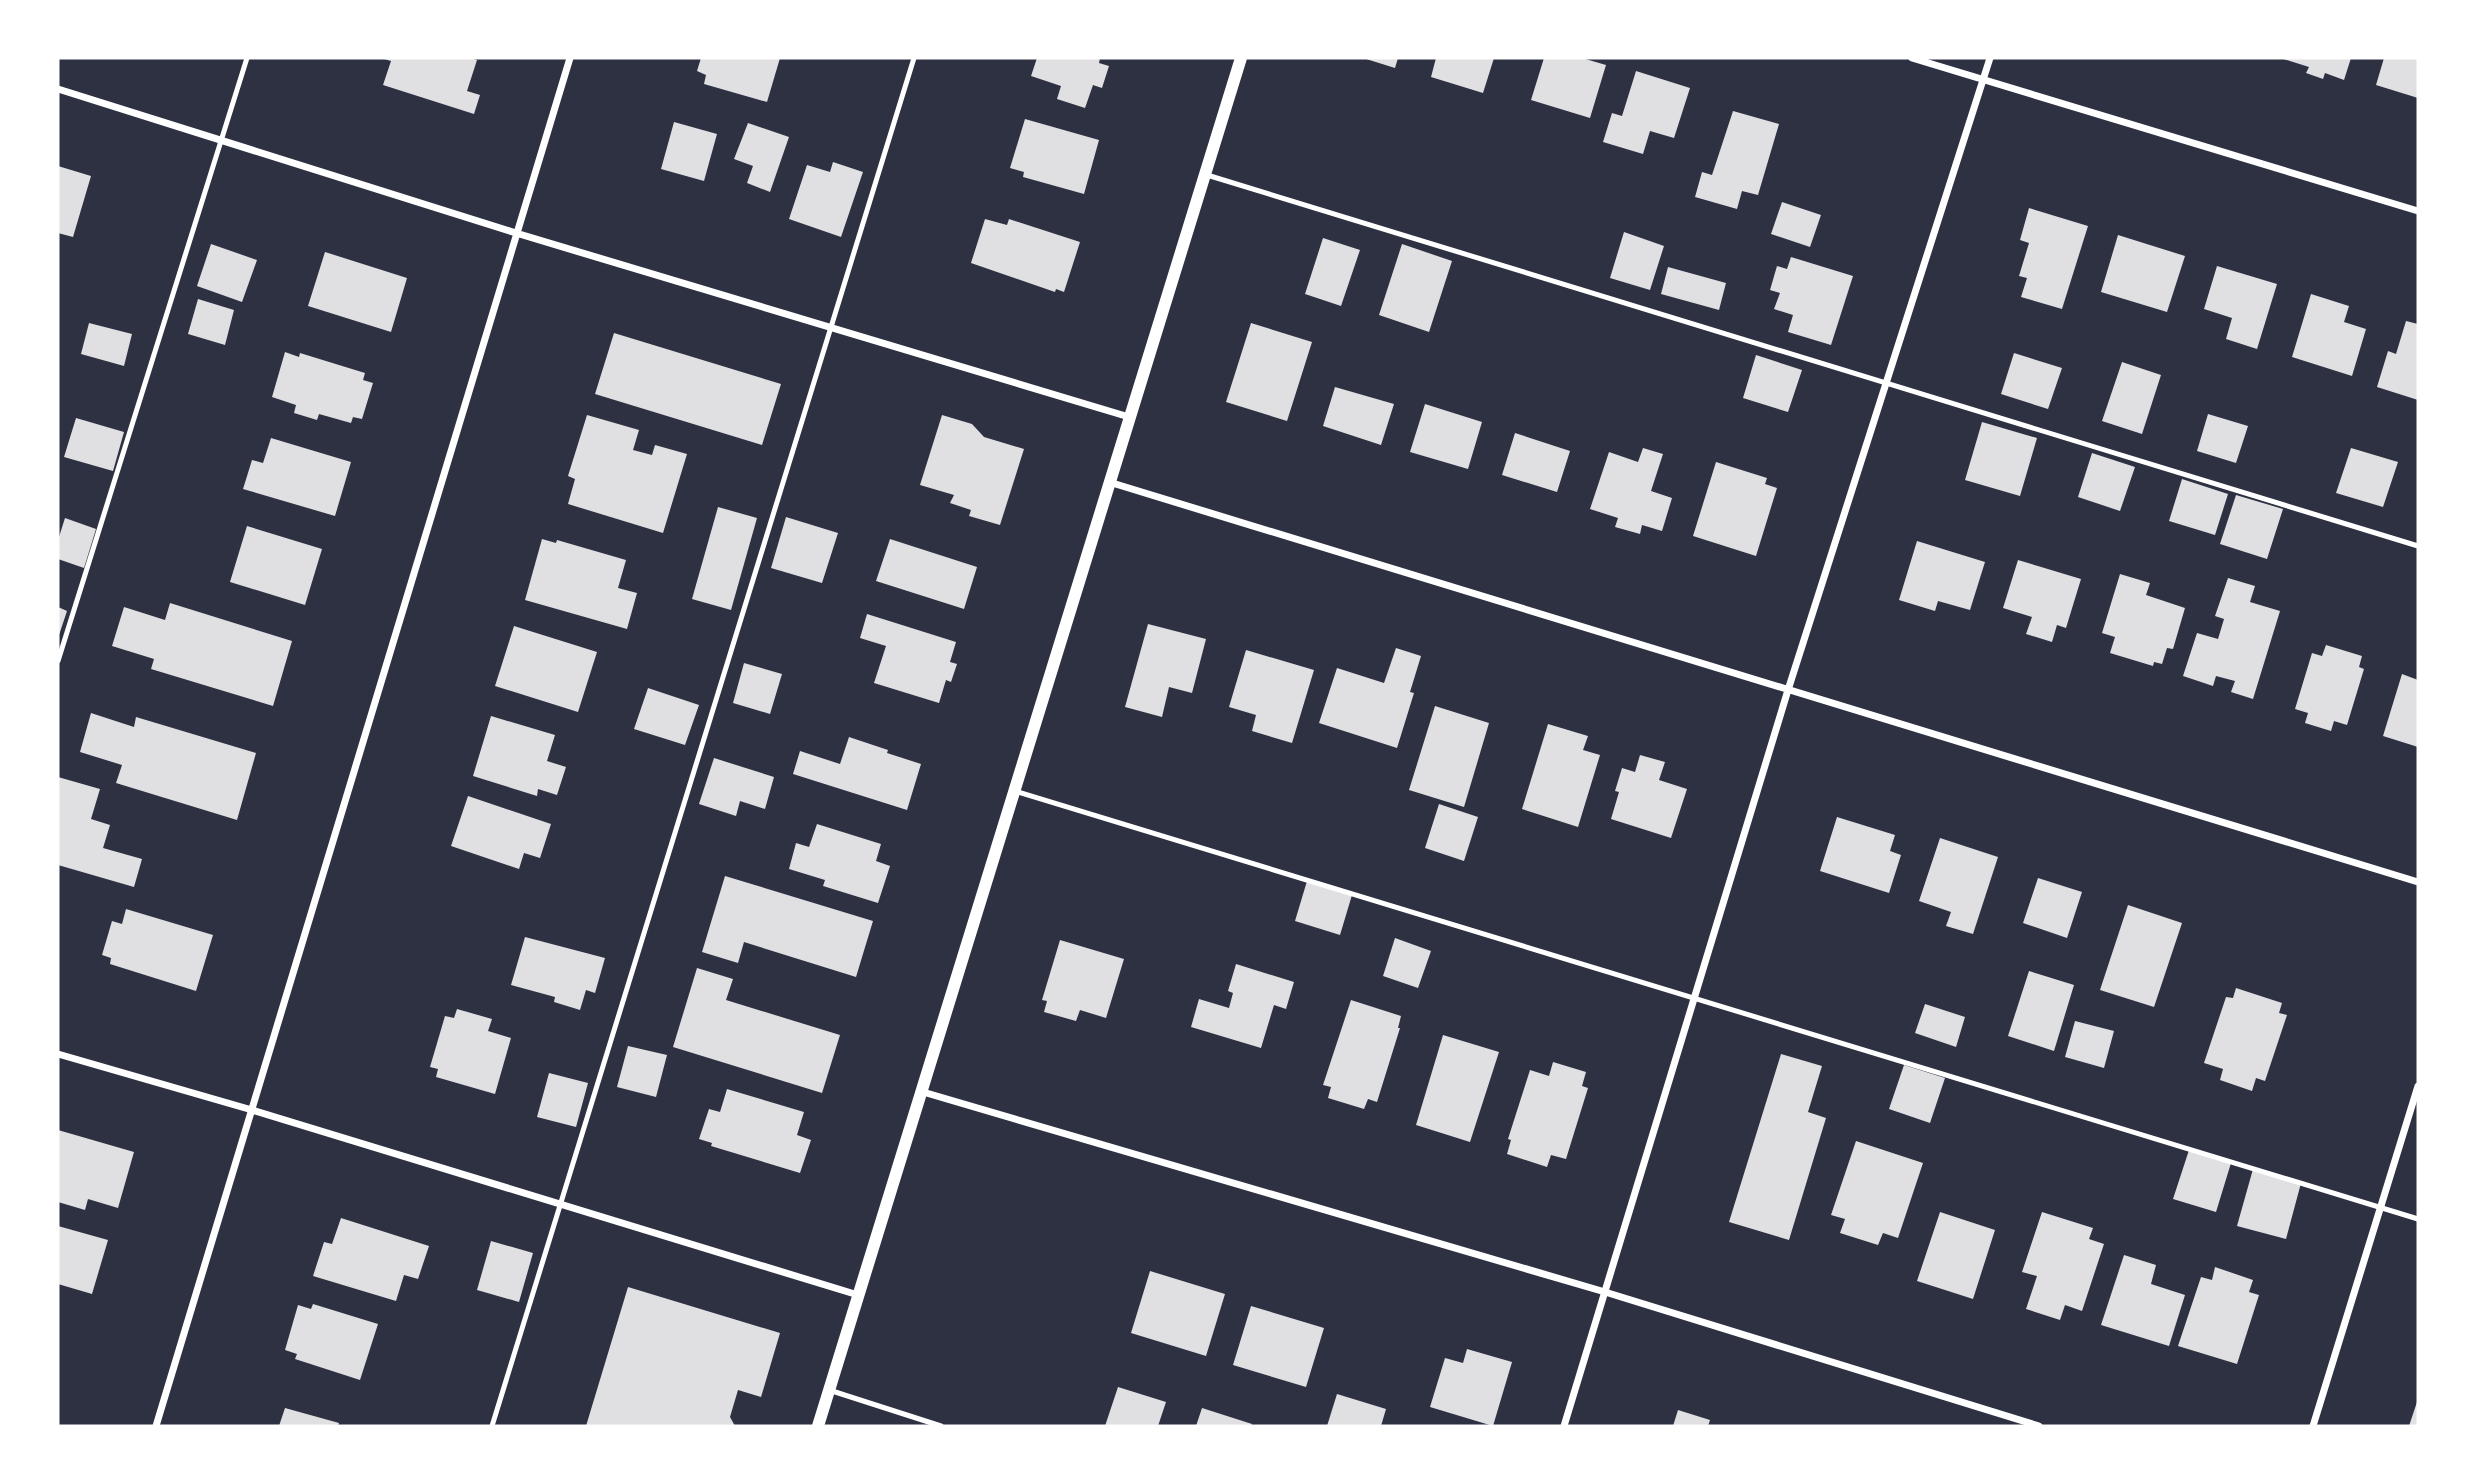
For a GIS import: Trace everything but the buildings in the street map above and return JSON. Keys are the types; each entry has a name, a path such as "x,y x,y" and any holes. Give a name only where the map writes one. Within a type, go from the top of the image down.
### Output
{"street":[{"path":"156,1426 570,58"},
{"path":"818,1426 1241,58"},
{"path":"1912,58 2418,211"},
{"path":"1564,1426 1788,690 1990,58"},
{"path":"58,89 516,233 1129,417"},
{"path":"1109,482 2418,882"},
{"path":"58,1054 252,1110 858,1295"},
{"path":"2313,1426 2418,1086"},
{"path":"923,1092 1605,1292 2039,1426"}],"lane":[{"path":"58,661 247,58"},
{"path":"492,1426 914,58"},
{"path":"1204,174 2418,546"},
{"path":"1014,791 2418,1219"},
{"path":"829,1391 941,1426"}]}
